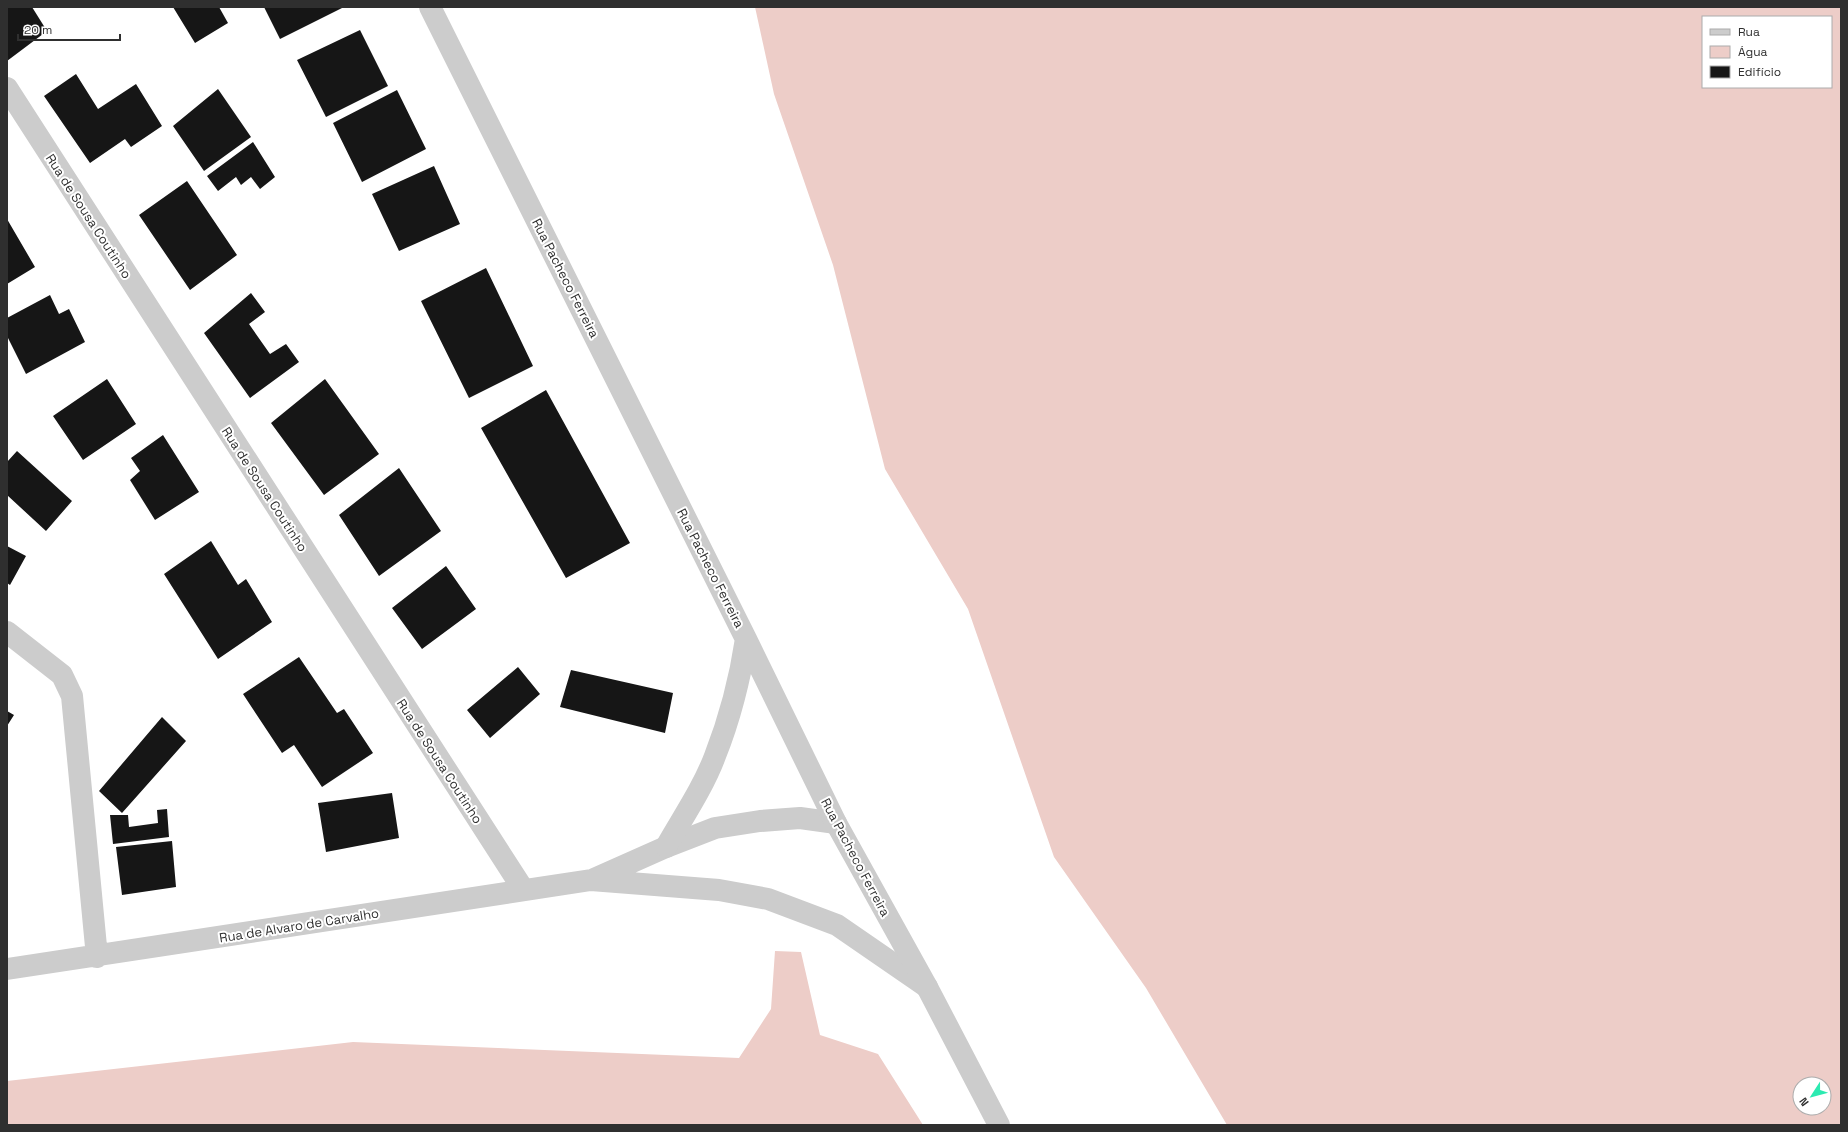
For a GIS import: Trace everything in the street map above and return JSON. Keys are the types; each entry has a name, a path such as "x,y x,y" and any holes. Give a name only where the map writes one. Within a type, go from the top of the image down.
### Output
{"street":[{"name":"Rua Pacheco Ferreira","path":"430,7 746,639 836,823 927,987 999,1125"},
{"name":"Rua de Sousa Coutinho","path":"7,88 523,889"},
{"path":"7,632 62,675 72,696 97,957"},
{"path":"666,847 715,757 733,704 741,671 746,639"},
{"name":"Rua de Alvaro de Carvalho","path":"591,880 666,847 715,828 760,821 800,818 836,823"},
{"name":"Rua de Alvaro de Carvalho","path":"7,969 97,957 523,889 591,880 719,890 768,899 837,925 927,987"}],"water":[{"path":"755,7 1841,7 1841,1125 1227,1125 1146,988 1054,857 968,609 885,469 833,265 774,94"},
{"path":"775,951 801,952 820,1035 878,1054 923,1125 7,1125 7,1081 353,1042 739,1058 771,1009"}],"building":[{"path":"7,7 32,7 47,31 7,61"},
{"path":"173,7 219,7 228,23 195,43"},
{"path":"264,7 344,7 280,39"},
{"path":"360,30 388,86 326,117 297,60"},
{"path":"76,74 98,109 136,84 162,126 131,147 125,139 90,163 44,96"},
{"path":"218,89 251,137 204,171 173,126"},
{"path":"397,90 426,149 362,182 333,123"},
{"path":"253,142 275,177 260,189 251,177 241,185 236,177 218,191 207,176"},
{"path":"434,166 460,224 399,251 372,194"},
{"path":"187,181 237,255 190,290 139,215"},
{"path":"7,219 35,267 7,284"},
{"path":"486,268 533,366 469,398 421,301"},
{"path":"251,293 265,312 249,324 270,354 286,344 299,362 250,398 204,333"},
{"path":"50,295 59,314 69,309 85,342 26,374 7,336 7,318"},
{"path":"107,379 136,424 83,460 53,416"},
{"path":"325,379 379,454 324,495 271,423"},
{"path":"546,390 630,543 566,578 481,428"},
{"path":"163,435 199,492 155,520 130,480 140,471 131,458"},
{"path":"17,451 72,501 46,531 7,495 7,462"},
{"path":"399,468 441,531 379,576 339,515"},
{"path":"211,541 238,585 246,579 272,622 218,659 164,574"},
{"path":"7,546 26,556 10,585 7,583"},
{"path":"446,566 476,609 422,649 392,608"},
{"path":"299,657 337,713 344,709 373,753 322,787 294,745 282,753 243,694"},
{"path":"518,667 540,694 490,738 467,710"},
{"path":"571,670 673,693 665,733 560,707"},
{"path":"7,711 14,715 7,726"},
{"path":"162,717 186,741 122,813 99,791"},
{"path":"392,793 399,838 326,852 318,803"},
{"path":"167,809 169,837 113,844 110,815 128,815 129,827 158,823 157,810"},
{"path":"172,841 176,887 122,895 116,847"}]}
